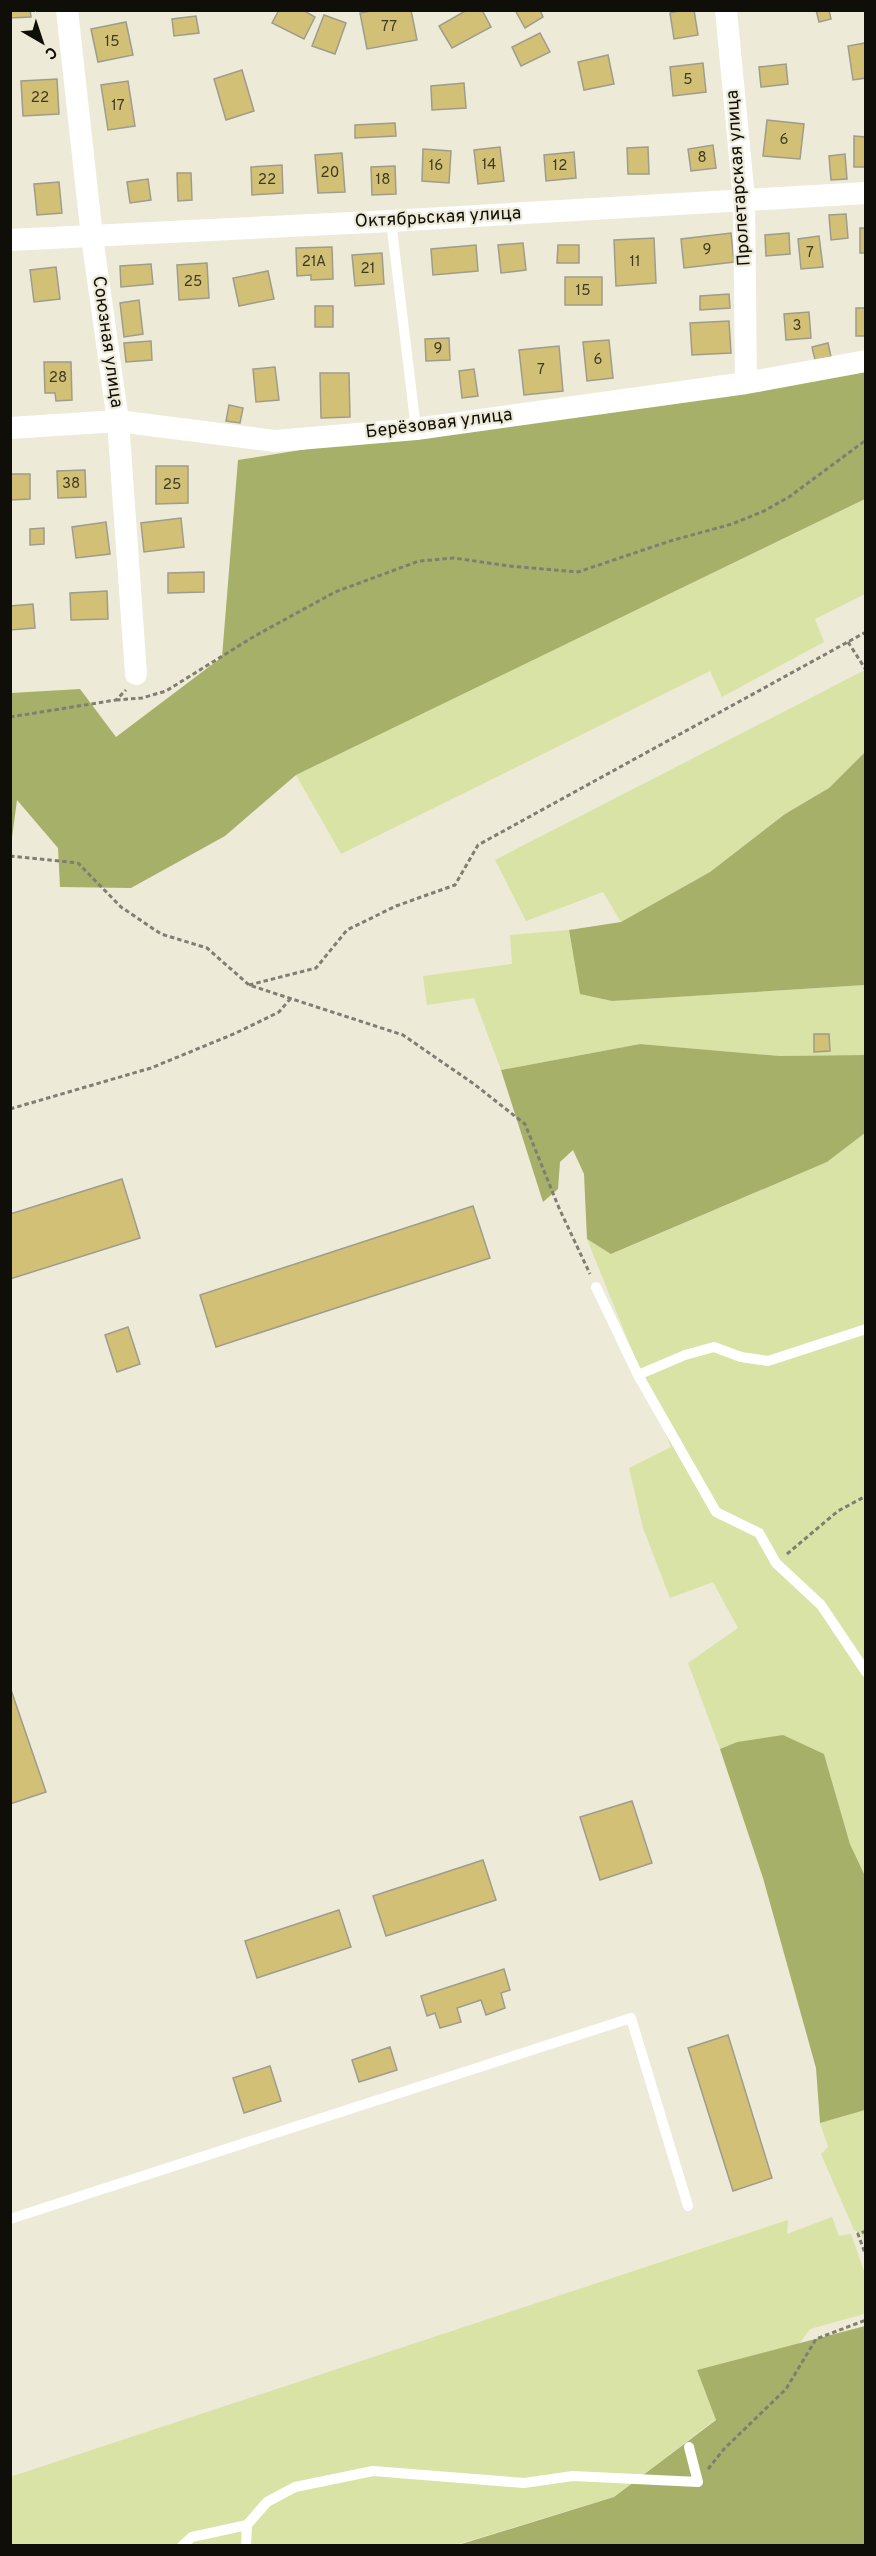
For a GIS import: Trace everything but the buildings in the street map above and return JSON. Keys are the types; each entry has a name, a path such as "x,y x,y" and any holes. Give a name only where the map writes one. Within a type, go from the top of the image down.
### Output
{"street":[{"name":"Союзная улица","path":"67,10 92,237 118,421 136,674"},
{"name":"Пролетарская улица","path":"726,10 744,199 746,383"},
{"name":"Октябрьская улица","path":"10,240 392,221 866,193"},
{"name":"Берёзовая улица","path":"10,428 118,421 275,441 416,429 746,383 866,361"}],"lane":[{"path":"392,221 416,429"},
{"path":"596,1287 638,1375 716,1512 759,1533 776,1563 821,1605 866,1672"},
{"path":"638,1375 685,1355 714,1347 741,1357 768,1361 866,1329"},
{"path":"10,2219 632,2019 688,2206"},
{"path":"182,2546 192,2537 247,2524 267,2502 295,2487 373,2471 524,2483 573,2476 698,2482 689,2447"},
{"path":"246,2546 247,2524"}],"path":[{"path":"10,717 142,698 166,691 271,627 335,592 419,561 454,558 578,572 670,541 732,524 764,511 789,497 866,440"},
{"path":"249,984 316,968 347,930 396,906 455,885 478,846 866,632"},
{"path":"848,642 866,670"},
{"path":"116,700 126,690 136,674"},
{"path":"10,856 78,863 121,907 161,934 207,948 249,984 403,1035 474,1084 525,1124 559,1208 596,1287"},
{"path":"10,1109 151,1068 236,1033 279,1012 291,998"},
{"path":"776,1563 838,1511 866,1496"},
{"path":"866,2231 858,2234 866,2256"},
{"path":"698,2482 724,2449 786,2389 816,2339 866,2320"}],"green space":[{"path":"865,360 865,499 296,775 225,836 131,888 60,887 58,848 17,800 11,845 11,693 80,689 116,737 222,657 238,460"},
{"path":"865,499 865,594 815,619 824,642 722,697 710,671 341,854 296,775"},
{"path":"865,670 865,752 829,788 785,814 710,872 621,922 603,892 526,921 495,860"},
{"path":"865,752 865,985 612,1001 580,994 569,930 621,922 710,872 785,814 829,788"},
{"path":"569,930 580,993 612,1001 865,985 865,1055 780,1056 640,1044 501,1070 474,998 427,1005 423,976 512,964 510,935"},
{"path":"640,1044 780,1056 865,1055 865,1133 827,1162 611,1254 587,1239 584,1174 573,1150 560,1162 558,1189 543,1202 501,1070"},
{"path":"865,1133 865,1876 850,1844 824,1754 737,1742 720,1749 688,1663 738,1628 713,1582 670,1598 643,1528 629,1468 671,1447 587,1239 612,1254 827,1162"},
{"path":"783,1735 824,1754 850,1844 865,1876 865,2110 820,2123 816,2068 763,1878 720,1749 737,1742"},
{"path":"865,2110 865,2246 861,2234 854,2230 821,2154 828,2147 820,2123"},
{"path":"832,2217 839,2236 851,2234 865,2274 864,2314 810,2329 799,2344 697,2370 716,2419 614,2497 455,2545 11,2545 10,2477 788,2220 787,2234"},
{"path":"865,2326 865,2545 455,2546 614,2497 716,2420 697,2370"}]}
